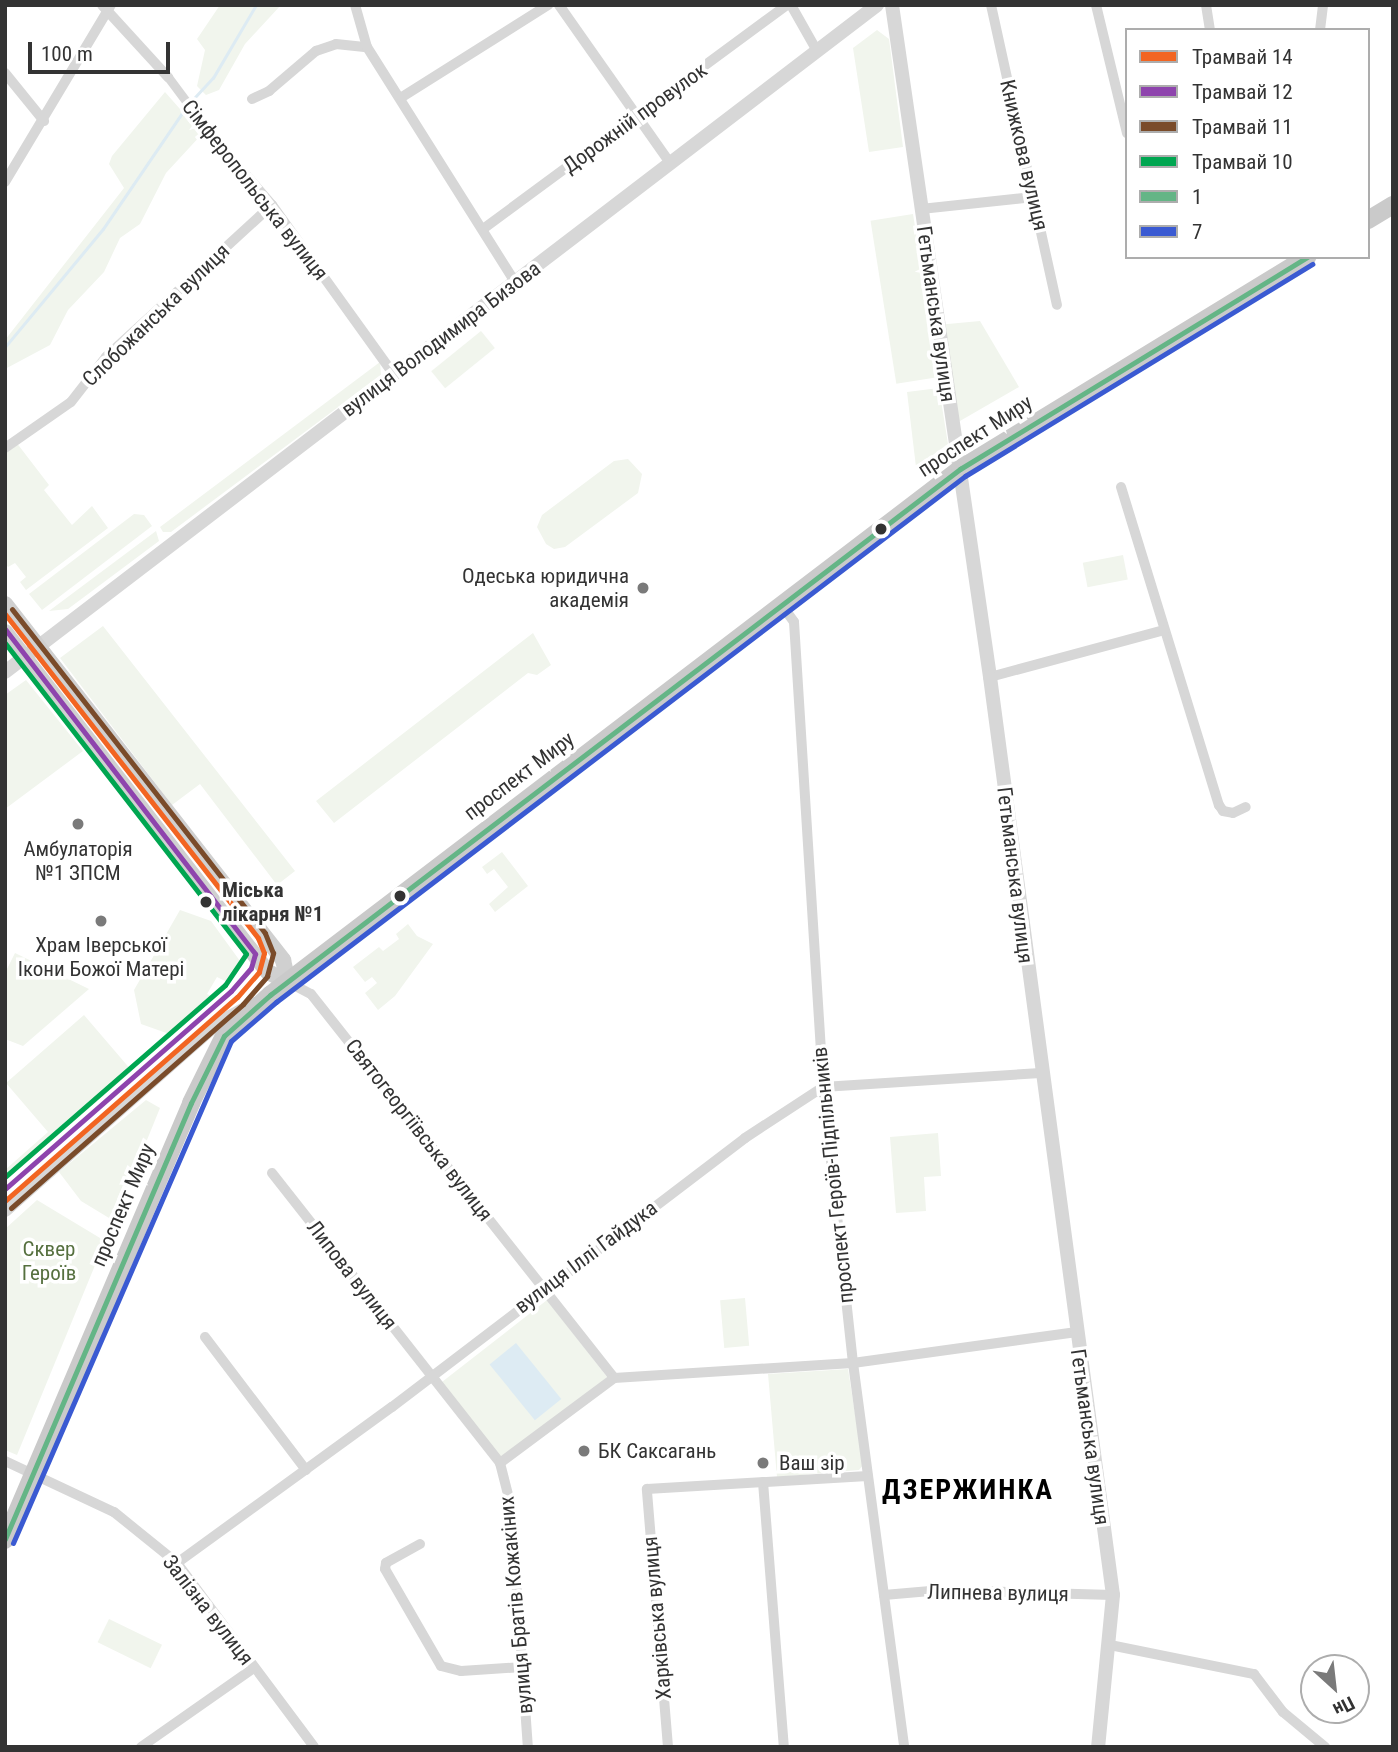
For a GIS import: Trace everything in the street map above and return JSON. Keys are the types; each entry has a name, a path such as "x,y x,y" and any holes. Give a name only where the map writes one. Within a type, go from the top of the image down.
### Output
{"main road":[{"path":"1370,219 1393,205"},
{"name":"проспект Миру","path":"5,1540 215,1050 270,995 960,469 1304,259"},
{"path":"5,604 284,960 288,982"},
{"name":"Святогеоргіївська вулиця","path":"5,632 268,972 288,982"}],"street":[{"path":"355,5 367,47 402,97 515,282"},
{"path":"402,97 548,5"},
{"path":"559,5 670,163"},
{"path":"789,5 817,51"},
{"name":"Дорожній провулок","path":"483,229 789,5"},
{"name":"вулиця Володимира Бизова","path":"5,672 877,5"},
{"name":"Гетьманська вулиця","path":"892,5 990,677 1075,1332 1113,1595 1098,1747"},
{"name":"Книжкова вулиця","path":"991,5 1057,305"},
{"path":"1096,5 1125,125"},
{"path":"1206,5 1210,28"},
{"path":"1320,28 1323,5"},
{"path":"5,182 44,121 107,8"},
{"name":"Сімферопольська вулиця","path":"107,8 168,77 209,132 272,205 394,375"},
{"path":"252,99 269,92 316,51 336,44 367,47"},
{"path":"5,73 44,121"},
{"path":"921,209 1033,197"},
{"name":"Слобожанська вулиця","path":"5,448 71,402 106,357 272,205"},
{"path":"1121,487 1220,805 1223,811 1233,813 1247,807"},
{"name":"проспект Героїв-Підпільників","path":"781,604 794,622 822,1087 853,1363 904,1747"},
{"path":"990,677 1164,630"},
{"name":"Святогеоргіївська вулиця","path":"288,982 311,994 614,1378"},
{"path":"5,1210 215,1025 270,995"},
{"path":"822,1087 1041,1073"},
{"name":"вулиця Іллі Гайдука","path":"177,1563 432,1377 543,1288 746,1138 822,1087"},
{"name":"Липова вулиця","path":"272,1173 500,1463"},
{"path":"500,1463 614,1378 853,1363 1075,1332"},
{"path":"205,1337 306,1470"},
{"name":"Залізна вулиця","path":"5,1461 114,1512 177,1563 314,1747"},
{"name":"вулиця Братів Кожакіних","path":"500,1463 511,1506 528,1747"},
{"path":"784,1747 763,1482 868,1476"},
{"name":"Харківська вулиця","path":"668,1747 647,1489 763,1482"},
{"path":"420,1544 386,1563 385,1569 441,1666 461,1671 523,1667"},
{"name":"Липнева вулиця","path":"884,1595 942,1590 1113,1595"},
{"path":"1110,1645 1254,1674 1283,1712 1325,1747"},
{"path":"141,1747 254,1668"}],"green space":[{"path":"220,5 281,5 245,44 219,90 206,95 197,86 205,50 197,39"},
{"path":"877,30 889,39 903,147 869,152 853,48"},
{"path":"165,92 202,134 166,173 140,224 120,238 104,272 68,310 50,345 5,369 5,340 124,188 109,164 112,156"},
{"path":"913,214 939,377 896,384 871,221"},
{"path":"980,321 1019,387 953,425 937,325"},
{"path":"481,331 495,348 445,388 431,371"},
{"path":"380,362 381,375 171,532 163,532 160,527"},
{"path":"939,388 948,444 916,467 907,392"},
{"path":"16,442 49,485 44,490 72,525 92,506 108,528 26,590 20,582 26,577 15,563 8,567 5,563 5,451"},
{"path":"628,459 642,474 638,493 565,547 554,549 546,544 537,527 542,515 614,461"},
{"path":"134,514 144,515 152,526 42,610 29,594"},
{"path":"156,531 159,541 68,609 49,611"},
{"path":"1123,555 1128,580 1088,587 1083,563"},
{"path":"103,626 295,871 277,885 200,784 172,805 60,658"},
{"path":"533,633 551,665 537,675 528,673 334,823 316,801"},
{"path":"26,680 83,751 5,809 5,695"},
{"path":"502,852 528,886 495,912 489,904 508,887 494,869 487,874 482,867"},
{"path":"180,910 211,921 240,961 227,982 217,977 207,994 215,998 172,1035 141,1024 134,990"},
{"path":"408,924 417,936 433,944 395,996 378,1010 365,993 377,983 372,977 365,982 353,967 379,947 383,951 399,939 396,934"},
{"path":"15,953 89,989 23,1046 5,1039 5,973"},
{"path":"84,1015 132,1071 5,1181 5,1170 48,1132 6,1083"},
{"path":"146,1100 160,1108 114,1221 81,1201 59,1172"},
{"path":"938,1133 941,1176 924,1177 926,1211 896,1213 890,1137"},
{"name":"Сквер Героїв","path":"37,1200 105,1241 17,1455 5,1450 5,1229"},
{"path":"745,1298 749,1346 724,1348 720,1300"},
{"path":"547,1300 607,1377 501,1460 441,1383"},
{"path":"848,1369 863,1465 859,1470 777,1477 768,1374"},
{"path":"109,1619 162,1645 151,1668 98,1642"}],"shaded area":[{"path":"516,1343 561,1399 535,1420 490,1364"}],"waterway":[{"path":"195,97 213,78 256,5"},
{"path":"5,347 103,229 185,109"}],"tram line":[{"name":"11","path":"11,1208 243,1004 267,976 273,953 265,933 12,609"},
{"name":"14","path":"5,614 258,938 264,953 259,972 237,997 5,1201"},
{"name":"12","path":"5,629 255,954 251,968 231,991 5,1189"},
{"name":"10","path":"5,643 246,954 225,985 5,1177"}],"transit line":[{"name":"1","path":"5,1539 191,1103 224,1036 270,995 960,469 1304,259"},
{"name":"7","path":"13,1543 231,1041 276,1002 965,476 1312,264"}],"place":[{"name":"Одеська юридична академія","path":"643,588"},
{"name":"Амбулаторія №1 ЗПСМ","path":"78,824"},
{"name":"Міська лікарня №1","path":"206,902"},
{"name":"Храм Іверської Ікони Божої Матері","path":"101,921"},
{"name":"БК Саксагань","path":"584,1451"},
{"name":"Ваш зір","path":"763,1463"}],"district":[{"name":"ДЗЕРЖИНКА","path":"968,1490"}]}
